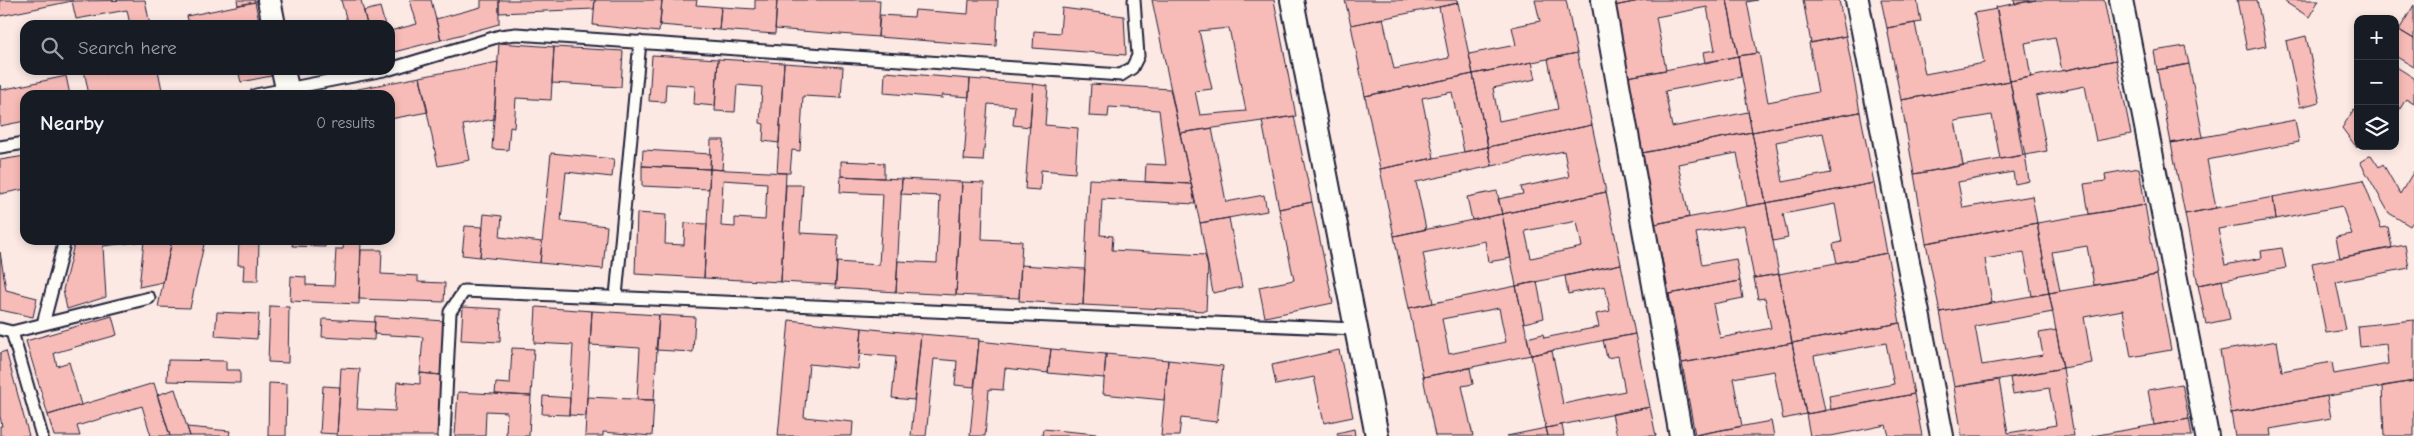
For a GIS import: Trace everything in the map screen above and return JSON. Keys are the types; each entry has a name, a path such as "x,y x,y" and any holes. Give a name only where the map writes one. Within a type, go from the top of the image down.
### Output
{"street":[{"path":"269,0 273,20"},
{"path":"1292,0 1377,436"},
{"path":"1603,0 1681,436"},
{"path":"1857,0 1942,436"},
{"path":"2121,0 2207,436"}],"lane":[{"path":"395,68 500,36 516,34 1121,75 1132,68 1138,56 1134,0"},
{"path":"616,296 640,42"},
{"path":"265,90 285,79 329,75"},
{"path":"0,147 20,144"},
{"path":"43,324 64,245"},
{"path":"444,436 450,312 464,291 1355,329"},
{"path":"0,329 12,332 149,298"},
{"path":"12,332 42,436"}],"building":[{"path":"0,0 72,0 72,1 0,16"},
{"path":"145,0 149,20 129,20 127,10 76,19 72,1"},
{"path":"237,0 255,0 255,2 238,5"},
{"path":"341,0 361,0 366,20 347,20"},
{"path":"410,0 431,0 441,40 395,52 395,30 417,24"},
{"path":"481,0 499,0 499,24 441,40 436,19 481,7"},
{"path":"499,0 595,0 594,9 499,13"},
{"path":"595,0 662,0 659,32 593,25"},
{"path":"662,0 697,0 696,5 721,7 719,30 660,25"},
{"path":"755,0 777,0 775,34 719,30 721,7 755,9"},
{"path":"777,0 880,0 878,37 775,29"},
{"path":"969,0 998,0 996,46 878,37 880,15 914,17 915,10 968,14"},
{"path":"1152,0 1274,0 1296,116 1180,133","holes":["1229,28 1246,111 1200,115 1195,91 1212,89 1199,31"]},
{"path":"1345,0 1457,0 1458,3 1351,25"},
{"path":"1535,0 1566,0 1577,53 1473,74 1469,54 1516,45 1512,27 1540,21"},
{"path":"1613,0 1644,0 1614,6"},
{"path":"1644,0 1727,0 1738,56 1705,63 1703,52 1715,50 1707,7 1656,17 1666,70 1628,77 1614,6"},
{"path":"1727,0 1757,0 1747,2 1757,53 1738,56"},
{"path":"1803,0 1839,0 1846,36 1811,43"},
{"path":"1881,0 1917,0 1921,22 1887,28"},
{"path":"2014,0 2036,0 2015,4"},
{"path":"2036,0 2104,0 2116,60 2062,71 2055,37 2025,43 2031,77 2010,81 1996,7"},
{"path":"2237,0 2257,0 2266,46 2247,50"},
{"path":"2286,0 2319,0 2309,17 2285,2"},
{"path":"255,2 259,20 188,20 187,16"},
{"path":"1458,3 1473,74 1365,96 1351,25 1383,18 1394,69 1449,58 1439,7"},
{"path":"2414,5 2414,39 2399,30"},
{"path":"380,7 384,20 366,20 364,11"},
{"path":"1062,8 1124,16 1126,55 1033,48 1034,31 1060,33"},
{"path":"1997,9 2010,81 1901,100 1887,28 1915,23 1925,74 1984,63 1974,13"},
{"path":"2399,30 2414,39 2414,67 2399,58"},
{"path":"1846,36 1860,112 1752,132 1738,56 1759,53 1768,102 1818,92 1809,43"},
{"path":"2306,36 2320,102 2300,107 2286,41"},
{"path":"499,43 554,47 551,100 516,98 514,128 510,127 508,150 492,149"},
{"path":"2185,46 2189,64 2157,70 2154,51"},
{"path":"554,47 623,51 621,87 552,83"},
{"path":"1577,53 1592,125 1488,147 1473,74 1532,62 1536,79 1493,88 1499,121 1558,109 1548,59"},
{"path":"652,55 718,59 715,106 694,104 695,86 666,84 665,102 649,101"},
{"path":"1738,56 1741,77 1665,91 1672,127 1748,112 1752,132 1642,153 1628,77"},
{"path":"718,59 784,63 779,143 763,141 764,124 760,123 762,87 737,85 735,112 715,111"},
{"path":"2116,60 2131,134 2096,141 2085,86 2036,96 2047,151 2025,155 2010,81"},
{"path":"498,62 494,119 463,125 470,160 438,166 420,77"},
{"path":"784,63 843,67 841,98 803,96 800,151 792,150 790,173 777,173"},
{"path":"2189,64 2203,137 2171,143 2157,70"},
{"path":"2399,69 2414,78 2414,104 2406,99 2399,110"},
{"path":"885,72 970,79 969,97 942,95 943,98 884,93"},
{"path":"1473,74 1488,147 1464,152 1452,92 1422,98 1434,158 1380,169 1365,96"},
{"path":"85,75 159,75 162,90 88,90"},
{"path":"239,75 271,75 271,76 241,82"},
{"path":"66,76 69,90 20,90 20,122 0,126 0,85 1,90"},
{"path":"420,77 428,112 395,118 395,90 358,89"},
{"path":"970,79 1033,84 1030,127 1013,125 1015,106 988,104 983,161 964,160"},
{"path":"2010,81 2023,155 2000,159 1992,115 1955,121 1963,165 1914,174 1901,100"},
{"path":"1033,84 1048,86 1045,125 1078,128 1075,173 1041,170 1040,190 1025,189"},
{"path":"1091,84 1170,89 1191,184 1145,182 1146,164 1166,165 1159,110 1109,107 1108,117 1089,116"},
{"path":"2354,109 2354,144 2342,128"},
{"path":"1860,112 1874,183 1766,203 1752,132","holes":["1823,133 1831,173 1783,182 1776,142"]},
{"path":"1294,116 1312,202 1279,209 1262,121"},
{"path":"2295,120 2299,142 2207,160 2216,208 2185,214 2171,143"},
{"path":"1592,125 1606,192 1502,214 1498,199 1523,194 1521,187 1569,177 1564,151 1492,166 1488,147"},
{"path":"1212,128 1226,202 1264,195 1267,211 1200,223 1180,133"},
{"path":"1752,132 1766,203 1747,206 1737,153 1678,164 1689,217 1655,224 1642,153"},
{"path":"711,140 724,140 722,170 710,169"},
{"path":"1488,147 1492,166 1416,182 1426,229 1394,236 1380,169"},
{"path":"643,150 711,154 710,169 642,166"},
{"path":"551,153 614,159 612,177 566,172 561,221 607,226 603,269 540,263"},
{"path":"2025,155 2029,181 2015,184 2013,172 1958,182 1963,208 2032,196 2037,223 1926,243 1914,174"},
{"path":"2371,155 2379,167 2383,164 2400,194 2414,171 2414,220 2410,226 2389,213 2360,162"},
{"path":"20,157 20,190 0,194 0,160"},
{"path":"841,161 884,163 884,178 841,176"},
{"path":"642,166 710,169 709,189 642,186"},
{"path":"2139,168 2145,205 2089,214 2084,184 2106,181 2105,174"},
{"path":"710,169 786,173 781,282 704,278","holes":["723,180 767,183 765,220 735,218 735,227 721,226"]},
{"path":"841,176 902,179 896,292 835,288 837,262 879,265 883,194 840,192"},
{"path":"902,179 962,182 956,295 896,292 898,261 937,263 940,196 901,194"},
{"path":"1089,179 1191,184 1195,204 1102,199 1100,235 1113,236 1112,250 1205,255 1208,267 1206,311 1083,305"},
{"path":"2363,180 2381,228 2388,227 2392,248 2340,258 2336,237 2352,234 2342,206 2276,219 2273,197"},
{"path":"962,182 984,183 982,239 1022,241 1019,298 956,295"},
{"path":"1874,183 1887,253 1837,263 1833,244 1842,242 1835,204 1783,214 1788,238 1773,241 1766,203"},
{"path":"786,185 803,185 800,233 838,235 836,285 781,282"},
{"path":"1497,191 1502,214 1472,220 1467,197"},
{"path":"1606,192 1621,264 1516,286 1502,214","holes":["1577,221 1582,247 1531,258 1525,231"]},
{"path":"2273,197 2276,219 2218,229 2225,265 2262,258 2261,251 2282,248 2286,268 2198,285 2185,214"},
{"path":"1312,202 1333,303 1265,317 1259,287 1294,280 1279,209"},
{"path":"1766,203 1779,274 1754,278 1744,225 1696,233 1702,265 1736,259 1740,281 1669,294 1655,224"},
{"path":"2145,205 2157,275 2094,285 2087,246 2052,252 2060,291 2049,293 2037,223"},
{"path":"637,213 666,215 665,244 684,245 685,223 707,224 704,278 635,274"},
{"path":"484,214 502,216 500,237 542,242 540,263 480,257"},
{"path":"1502,214 1511,258 1488,262 1485,241 1423,253 1433,303 1409,308 1394,236"},
{"path":"1229,218 1242,287 1213,293 1200,223"},
{"path":"2037,223 2049,293 2032,296 2024,252 1985,259 1992,303 1940,312 1926,243"},
{"path":"465,226 483,227 480,257 462,255"},
{"path":"74,245 111,245 103,246 106,297 67,309 63,290"},
{"path":"144,245 171,245 163,282 139,287"},
{"path":"171,245 204,245 190,308 158,307"},
{"path":"239,245 259,245 258,281 243,281 244,265 238,265"},
{"path":"325,245 325,247 292,246"},
{"path":"343,245 361,245 359,304 290,301 291,276 306,277 306,285 334,286 336,249 343,249"},
{"path":"2405,245 2409,268 2336,282 2346,330 2326,333 2312,263"},
{"path":"361,250 382,250 381,274 418,276 418,282 445,283 444,302 359,299"},
{"path":"0,252 6,290 37,298 33,317 0,310"},
{"path":"1887,253 1900,323 1792,343 1779,274"},
{"path":"1621,264 1635,334 1531,355 1527,338 1543,334 1544,338 1599,327 1596,314 1610,311 1605,286 1568,294 1565,276"},
{"path":"1021,265 1085,269 1083,305 1019,301"},
{"path":"1779,274 1792,343 1682,363 1669,294 1740,281 1743,298 1713,304 1720,338 1771,328 1765,298 1758,299 1754,278"},
{"path":"2157,275 2171,350 2131,357 2123,310 2084,317 2092,363 2063,368 2049,293"},
{"path":"2222,280 2230,319 2206,324 2198,285"},
{"path":"1537,282 1544,318 1524,323 1516,286"},
{"path":"1516,286 1531,355 1423,377 1409,308","holes":["1499,308 1506,342 1449,354 1442,319"]},
{"path":"2049,293 2053,312 1975,326 1982,365 2043,355 2039,333 2056,330 2063,368 1954,387 1940,312"},
{"path":"270,306 289,307 288,363 268,362"},
{"path":"463,307 501,309 500,342 461,340"},
{"path":"536,307 592,311 586,416 569,415 573,345 534,343"},
{"path":"592,311 659,315 654,400 637,400 640,348 590,345"},
{"path":"217,312 259,314 257,339 215,336"},
{"path":"659,315 695,317 693,352 656,350"},
{"path":"112,316 117,335 54,353 57,366 69,362 81,405 48,415 26,341"},
{"path":"375,316 444,321 441,375 420,373 423,337 374,334"},
{"path":"323,319 375,322 374,340 322,337"},
{"path":"789,320 862,328 858,369 809,364 804,417 853,422 852,436 778,436"},
{"path":"2414,320 2414,381 2231,413 2220,351 2277,341 2282,371 2332,362 2334,374 2388,364 2386,344 2360,347 2358,326"},
{"path":"1900,323 1914,394 1831,410 1829,396 1894,384 1886,343 1814,356 1825,411 1806,414 1792,343"},
{"path":"862,328 921,334 914,400 892,398 896,357 860,354"},
{"path":"921,334 979,339 974,387 955,385 957,361 934,359 926,436 911,436"},
{"path":"1635,334 1650,407 1546,428 1531,355 1552,351 1563,404 1625,391 1618,356 1607,358 1603,340"},
{"path":"979,341 1051,349 1048,373 1005,368 1003,390 989,389 985,436 970,436"},
{"path":"1792,343 1806,414 1783,419 1774,371 1733,378 1742,426 1695,435 1682,363"},
{"path":"512,348 534,349 531,396 495,394 496,383 510,384"},
{"path":"1051,349 1106,354 1104,378 1048,373"},
{"path":"1339,350 1353,417 1324,423 1314,377 1276,385 1272,365"},
{"path":"6,351 29,436 0,436 0,426 2,426 0,416 0,353"},
{"path":"1106,354 1168,360 1164,400 1103,394"},
{"path":"168,360 226,361 226,370 240,370 240,383 167,381"},
{"path":"1168,360 1223,366 1217,422 1181,418 1179,436 1161,436"},
{"path":"341,368 360,369 357,409 395,411 397,382 420,384 420,373 441,375 437,436 337,436"},
{"path":"1470,368 1473,384 1462,386 1473,436 1435,436 1423,377"},
{"path":"2063,368 2074,436 1962,436 1954,387 1999,380 2008,433 2056,425 2049,388 2013,394 2010,378"},
{"path":"2414,381 2414,436 2384,436 2382,386"},
{"path":"154,383 170,436 151,436 142,406 77,426 80,436 54,436 48,415"},
{"path":"269,383 287,384 286,436 268,436"},
{"path":"2182,384 2189,419 2154,425 2148,390"},
{"path":"323,386 340,387 337,434 320,433"},
{"path":"175,389 190,436 170,436 157,395"},
{"path":"458,392 531,396 529,436 506,436 507,412 486,411 485,436 455,436"},
{"path":"1914,394 1922,436 1889,436 1886,425 1831,436 1810,436 1806,414"},
{"path":"543,396 570,398 569,415 542,414"},
{"path":"2327,396 2331,418 2270,429 2271,436 2235,436 2231,413"},
{"path":"587,397 654,400 652,436 603,432 603,436 585,436"},
{"path":"1650,407 1656,436 1617,436 1612,414"},
{"path":"2189,419 2192,436 2092,436 2154,425"},
{"path":"1771,421 1774,436 1695,435"},
{"path":"1562,425 1564,436 1548,436 1546,428"},
{"path":"187,427 230,431 229,436 190,436"},
{"path":"1546,428 1548,436 1507,436"},
{"path":"1043,429 1097,434 1097,436 1042,436"},
{"path":"1354,429 1355,436 1338,436 1337,433"}]}
